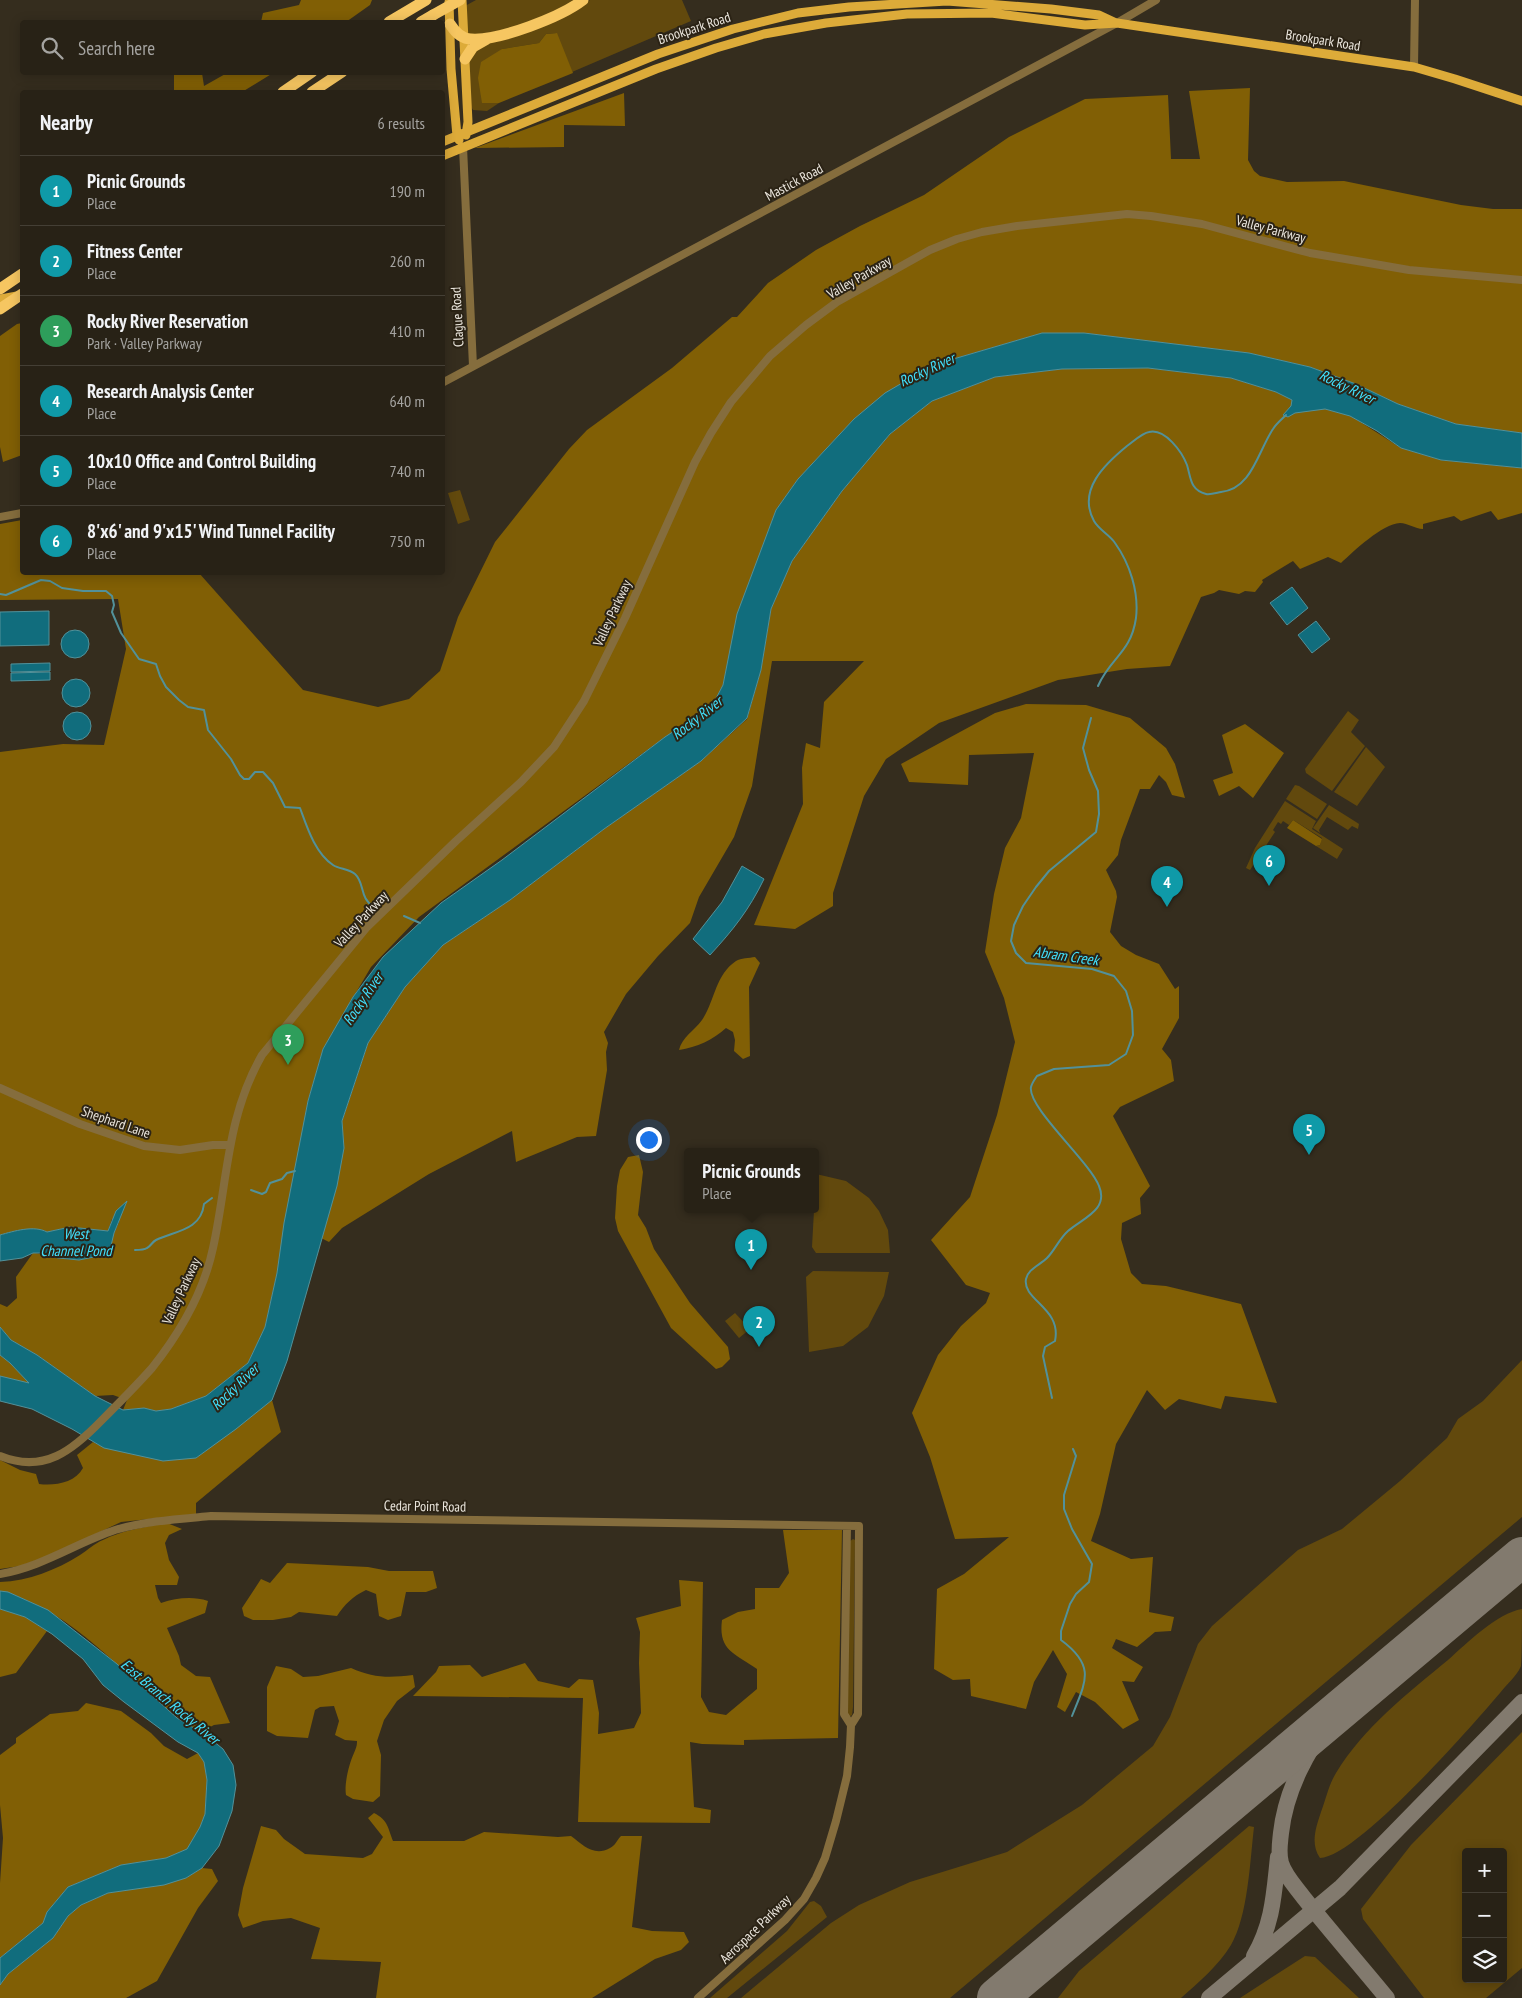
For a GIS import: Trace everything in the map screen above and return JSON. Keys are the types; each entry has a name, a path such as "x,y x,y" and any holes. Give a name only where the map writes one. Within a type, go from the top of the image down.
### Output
{"highway":[{"path":"392,20 426,0"},
{"path":"424,20 461,0"},
{"path":"450,24 456,33 464,38 492,36 546,20 583,0"},
{"path":"465,59 473,47 492,36"},
{"path":"286,90 308,75"},
{"path":"315,90 338,75"},
{"path":"0,288 20,275"},
{"path":"0,309 20,295"}],"main road":[{"name":"Clague Road","path":"448,0 457,136 463,147"},
{"name":"Clague Road","path":"461,0 468,122 463,147"},
{"name":"Brookpark Road","path":"445,141 658,54 733,29 798,13 849,7 947,2 1051,9 1099,15 1117,23"},
{"name":"Brookpark Road","path":"445,155 665,66 716,48 782,31 826,23 872,17 953,12 991,13 1085,25 1117,23 1414,67 1522,101"},
{"path":"0,288 20,283"},
{"path":"0,299 20,294"}],"street":[{"name":"Mastick Road","path":"445,381 1117,23 1156,0"},
{"path":"1414,0 1414,67"},
{"name":"Clague Road","path":"463,147 473,366"},
{"name":"Valley Parkway","path":"0,1456 26,1462 47,1459 68,1451 84,1439 152,1368 173,1338 189,1310 213,1250 229,1145 240,1101 252,1072 275,1038 368,927 449,848 521,782 554,747 584,702 625,618 695,462 711,433 731,402 770,356 806,325 837,302 930,250 957,240 982,232 1017,226 1127,214 1202,224 1310,253 1409,270 1522,280"},
{"path":"0,517 20,513"},
{"name":"Shephard Lane","path":"0,1088 80,1124 144,1146 180,1150 213,1145 229,1145"},
{"name":"Cedar Point Road","path":"0,1574 32,1567 115,1530 145,1523 211,1516 858,1526"},
{"name":"Aerospace Parkway","path":"847,1526 844,1714 851,1725"},
{"name":"Aerospace Parkway","path":"698,1998 785,1920 804,1898 825,1858 842,1801 851,1725 858,1714 858,1526"}],"shaded area":[{"path":"301,0 372,0 370,5 349,20 261,20 263,13 299,5"},
{"path":"476,0 575,0 538,19 523,24 492,32 467,34 465,6"},
{"path":"590,0 682,0 691,21 572,72 556,33 546,34 539,43 502,49 482,103 499,103 487,111 473,110 470,105 469,58 477,47 569,14"},
{"path":"557,33 573,73 499,103 482,103 478,78 481,62 502,49 539,43 546,34"},
{"path":"174,75 202,75 204,86 223,75 270,75 245,90 174,90"},
{"path":"1250,88 1248,160 1254,171 1260,176 1287,182 1344,181 1461,205 1493,209 1522,209 1522,433 1456,424 1398,404 1356,384 1310,367 1249,353 1084,333 1042,333 933,365 885,394 854,419 798,479 776,510 738,614 723,685 712,706 665,737 419,917 371,967 323,1049 308,1101 277,1273 265,1327 248,1363 206,1396 171,1409 156,1411 144,1408 123,1410 127,1400 113,1395 95,1396 37,1355 11,1340 0,1327 0,1304 7,1307 17,1298 16,1277 33,1253 68,1259 104,1255 119,1222 112,1219 108,1231 70,1227 47,1232 36,1229 0,1235 0,752 63,744 104,745 126,649 118,599 0,600 0,524 20,520 20,575 201,575 303,690 378,707 409,699 440,671 458,617 495,542 569,449 587,430 672,368 732,317 737,317 768,283 816,250 924,195 1009,137 1085,99 1168,95 1171,159 1200,159 1189,91"},
{"path":"624,93 625,126 564,125 564,147 475,148"},
{"path":"20,323 20,456 3,462 0,447 0,336"},
{"path":"1148,368 1231,378 1276,392 1292,400 1351,416 1401,448 1441,460 1522,468 1522,513 1498,520 1491,511 1461,521 1454,516 1423,524 1423,529 1400,523 1377,533 1341,563 1328,557 1300,569 1293,561 1262,580 1263,582 1255,592 1245,591 1239,594 1219,590 1201,597 1170,666 1127,669 1058,680 939,723 886,759 864,796 833,893 833,906 795,929 754,925 803,804 802,768 806,743 820,748 824,702 864,661 772,661 752,786 734,837 699,897 690,923 658,956 626,994 604,1032 608,1043 606,1052 607,1070 596,1136 577,1137 516,1162 512,1131 429,1174 342,1228 329,1242 321,1238 344,1148 342,1121 368,1043 405,987 443,945 510,900 604,829 701,761 747,719 761,670 771,609 792,561 842,491 890,434 932,401 995,377 1062,369"},
{"path":"460,490 470,520 458,524 448,493"},
{"path":"1026,704 1086,705 1130,718 1166,748 1175,764 1185,798 1172,795 1166,782 1159,775 1150,789 1140,789 1121,840 1118,855 1106,870 1117,897 1110,932 1121,946 1136,955 1159,964 1175,989 1179,986 1179,1018 1162,1049 1171,1060 1174,1081 1120,1107 1113,1116 1150,1186 1140,1198 1141,1214 1122,1223 1121,1239 1131,1273 1142,1284 1166,1286 1241,1304 1277,1403 1225,1396 1221,1409 1179,1399 1165,1410 1147,1390 1116,1444 1100,1514 1091,1541 1131,1559 1153,1557 1149,1612 1174,1617 1171,1631 1155,1632 1137,1647 1116,1639 1112,1648 1143,1667 1134,1682 1122,1681 1139,1720 1123,1729 1095,1702 1076,1692 1065,1712 1057,1707 1067,1674 1053,1650 1034,1682 1026,1709 971,1696 970,1679 953,1680 934,1669 937,1589 964,1574 1009,1537 955,1539 930,1457 912,1413 938,1355 961,1326 986,1303 990,1293 966,1285 931,1240 970,1197 997,1115 1015,1042 1004,998 985,952 994,894 1005,848 1021,818 1034,753 969,755 968,785 909,782 901,764 995,713"},
{"path":"1348,711 1359,720 1351,732 1365,746 1332,791 1306,773 1305,769"},
{"path":"1245,724 1284,753 1253,798 1239,786 1219,796 1213,780 1233,773 1222,735"},
{"path":"1366,747 1385,767 1357,806 1334,792"},
{"path":"1295,785 1327,804 1317,819 1286,799"},
{"path":"1285,801 1316,821 1312,829 1343,849 1337,859 1316,846 1320,845 1322,838 1293,820 1289,825 1283,821 1281,824 1278,822 1273,830 1275,832 1250,870 1246,868 1255,848"},
{"path":"1329,805 1359,824 1358,829 1352,826 1348,830 1327,817 1319,830 1320,833 1313,828"},
{"path":"1293,820 1322,839 1320,845 1316,846 1287,828"},
{"path":"755,957 760,963 749,987 750,1056 743,1059 734,1051 735,1040 733,1032 726,1028 704,1042 679,1050 685,1038 702,1020 724,973 736,961"},
{"path":"639,1155 643,1172 638,1215 646,1228 654,1249 690,1303 728,1347 730,1359 722,1367 716,1369 671,1328 618,1231 615,1218 620,1170 628,1157"},
{"path":"819,1175 846,1181 869,1198 879,1211 888,1230 890,1253 816,1253 812,1247 814,1213 819,1213"},
{"path":"813,1271 889,1272 884,1296 868,1327 843,1346 809,1352 806,1277"},
{"path":"735,1313 750,1329 739,1338 725,1321"},
{"path":"0,1355 10,1363 30,1384 0,1376"},
{"path":"1522,1360 1522,1517 950,1998 741,1998 831,1923 859,1905 910,1882 1007,1852 1082,1805 1153,1746 1170,1717 1198,1644 1212,1626 1298,1550 1342,1529 1400,1481 1447,1438 1458,1419 1483,1401"},
{"path":"272,1400 281,1432 196,1503 196,1514 121,1522 49,1556 20,1566 0,1569 0,1460 20,1470 36,1474 39,1484 51,1484 70,1480 79,1473 83,1468 77,1455 93,1442 101,1446 196,1458"},
{"path":"167,1523 182,1529 169,1535 165,1543 169,1560 179,1577 177,1585 155,1585 158,1598 161,1603 184,1598 208,1601 205,1613 167,1628 181,1665 196,1676 210,1677 230,1723 214,1725 200,1732 157,1700 75,1629 28,1601 0,1591 0,1582 32,1577 52,1570 97,1543 118,1534"},
{"path":"783,1530 842,1530 838,1738 744,1740 744,1745 690,1742 694,1807 711,1810 710,1823 578,1822 583,1698 413,1696 436,1672 439,1666 470,1665 482,1677 525,1663 538,1681 569,1688 579,1679 593,1680 599,1713 598,1734 634,1728 641,1713 640,1632 636,1618 681,1606 679,1580 703,1582 701,1697 709,1712 726,1715 757,1689 757,1669 735,1655 726,1645 721,1630 722,1620 738,1612 755,1609 755,1588 779,1588 789,1573"},
{"path":"853,1539 855,1540 853,1707 852,1715 849,1717 847,1715 849,1542"},
{"path":"287,1563 368,1567 389,1571 433,1571 437,1588 426,1592 406,1592 401,1616 388,1620 379,1616 376,1594 366,1590 349,1601 337,1616 299,1612 291,1617 273,1620 253,1620 244,1616 242,1608 261,1579 270,1583"},
{"path":"0,1609 25,1617 47,1631 16,1673 0,1677"},
{"path":"1522,1609 1521,1666 1514,1677 1441,1759 1386,1814 1337,1852 1320,1858 1315,1847 1317,1824 1331,1782 1347,1756 1387,1712 1473,1637 1503,1616"},
{"path":"276,1666 291,1669 303,1677 318,1676 351,1668 367,1674 381,1676 413,1675 415,1687 397,1701 384,1720 377,1741 381,1755 380,1796 373,1802 353,1799 346,1795 347,1774 357,1741 345,1740 335,1735 339,1721 334,1706 320,1707 315,1710 308,1738 277,1736 267,1731 267,1687"},
{"path":"86,1703 121,1711 151,1733 164,1746 187,1759 198,1753 204,1762 207,1780 205,1814 187,1850 166,1858 121,1865 68,1887 47,1912 43,1923 0,1958 0,1883 3,1838 0,1805 0,1755 16,1743 16,1738 50,1714 78,1711"},
{"path":"1522,1732 1522,1968 1507,1980 1507,1848 1462,1848 1462,1983 1504,1983 1486,1998 1424,1998 1363,1919 1361,1909 1411,1845"},
{"path":"374,1813 385,1822 393,1841 464,1841 484,1832 558,1837 571,1836 589,1849 599,1851 612,1847 621,1836 642,1836 632,1927 652,1931 684,1932 689,1942 681,1950 655,1959 592,1998 376,1998 381,1962 311,1959 320,1928 291,1918 263,1921 243,1928 238,1915 243,1888 261,1826 276,1830 284,1839 305,1854 363,1858 372,1854 383,1837 368,1818"},
{"path":"1249,1826 1254,1827 1249,1872 1245,1904 1237,1933 1220,1960 1195,1986 1181,1998 1058,1998 1079,1971"},
{"path":"202,1868 212,1869 218,1881 198,1908 157,1981 126,1998 0,1998 0,1985 8,1974 53,1938 68,1916 81,1905 108,1893 186,1878"},
{"path":"814,1901 821,1906 827,1917 727,1998 710,1998 787,1931 810,1902"},
{"path":"1305,1956 1315,1957 1359,1998 1240,1998"}],"water":[{"name":"Rocky River","path":"1042,333 1084,333 1249,353 1310,367 1356,384 1398,404 1456,424 1522,433 1522,468 1441,460 1401,448 1377,431 1350,416 1325,409 1295,413 1288,417 1283,415 1291,406 1292,400 1276,392 1231,378 1148,368 1062,369 995,377 932,401 890,434 842,491 792,561 771,609 761,670 747,718 701,761 604,829 510,900 443,945 405,987 368,1043 342,1121 344,1148 337,1186 287,1361 272,1400 196,1458 163,1461 104,1448 32,1409 0,1401 0,1376 29,1383 0,1355 0,1327 11,1340 37,1355 95,1396 123,1410 144,1408 156,1411 171,1409 206,1396 248,1363 265,1327 277,1273 284,1223 308,1101 323,1049 353,997 383,957 441,903 502,860 665,737 712,706 723,685 737,614 776,510 798,479 854,419 885,393 933,365"},
{"path":"1292,587 1308,608 1287,625 1270,603"},
{"path":"49,611 49,645 0,646 0,612"},
{"path":"1316,621 1330,639 1312,653 1298,635"},
{"path":"75,630 85,634 89,644 85,654 75,658 65,654 61,644 65,634"},
{"path":"50,663 50,671 11,672 11,664"},
{"path":"50,672 50,680 11,681 11,673"},
{"path":"76,679 86,683 90,693 86,703 76,707 66,703 62,693 66,683"},
{"path":"77,712 87,716 91,726 87,736 77,740 67,736 63,726 67,716"},
{"path":"742,866 764,879 740,919 710,955 693,939 722,902"},
{"name":"West Channel Pond","path":"127,1201 114,1233 110,1250 104,1255 79,1260 33,1253 22,1258 0,1261 0,1235 24,1229 36,1229 47,1232 70,1227 108,1231 116,1211"},
{"path":"0,1591 8,1592 48,1610 117,1664 177,1718 207,1736 223,1749 233,1765 236,1785 232,1811 219,1846 202,1868 186,1878 164,1885 108,1893 81,1905 68,1916 53,1938 8,1974 0,1985 0,1958 43,1923 47,1912 68,1887 121,1865 166,1858 187,1849 205,1814 207,1780 204,1762 198,1753 178,1742 103,1685 83,1659 52,1634 25,1617 0,1609"}],"waterway":[{"name":"Abram Creek","path":"1098,686 1108,668 1130,639 1137,608 1135,588 1125,560 1113,540 1096,524 1090,510 1091,488 1102,469 1143,434 1155,432 1167,437 1177,448 1185,460 1192,483 1197,490 1209,494 1232,489 1247,477 1273,429 1286,415"},
{"path":"0,594 6,595 41,580 50,581 62,588 83,591 106,591 112,596 114,605 112,612 121,633 139,659 156,664 166,687 179,700 188,707 204,710 208,730 244,779 249,779 255,772 263,772 273,783 285,807 300,808 312,839 321,854 333,865 355,874 366,899 374,907"},
{"name":"Abram Creek","path":"1052,1398 1043,1356 1045,1347 1055,1341 1056,1330 1048,1312 1030,1293 1026,1286 1026,1279 1032,1270 1050,1255 1065,1234 1093,1213 1098,1207 1101,1194 1099,1186 1084,1163 1039,1108 1032,1096 1031,1087 1037,1076 1054,1069 1109,1065 1126,1054 1133,1035 1132,1011 1126,991 1114,976 1092,969 1026,963 1016,953 1011,941 1014,925 1023,906 1036,887 1049,871 1096,832 1099,814 1098,791 1089,770 1083,748 1091,718"},
{"path":"404,916 420,923"},
{"path":"251,1190 262,1194 266,1192 270,1183 282,1179 287,1173 295,1171"},
{"path":"135,1250 146,1249 156,1240 192,1225 198,1220 204,1204 212,1198"},
{"name":"Abram Creek","path":"1072,1716 1084,1683 1084,1666 1072,1649 1061,1640 1061,1631 1070,1604 1076,1594 1089,1582 1092,1564 1072,1529 1064,1509 1064,1495 1076,1456 1073,1449"}],"taxiway":[{"path":"1209,1998 1340,1888 1522,1702"},
{"path":"1333,1715 1315,1742 1293,1785 1284,1816 1279,1852 1280,1859 1285,1872 1294,1886 1387,1998"},
{"path":"1254,1956 1269,1920 1274,1896 1278,1857"},
{"path":"1016,1998 1042,1960"}],"runway":[{"path":"997,1998 1522,1557"}],"place":[{"name":"8'x6' and 9'x15' Wind Tunnel Facility","path":"1269,886"},
{"name":"Research Analysis Center","path":"1167,907"},
{"name":"Rocky River Reservation","path":"288,1065"},
{"name":"10x10 Office and Control Building","path":"1309,1155"},
{"name":"Picnic Grounds","path":"751,1270"},
{"name":"Fitness Center","path":"759,1347"}],"water label":[{"name":"East Branch Rocky River","path":"170,1702"}]}
